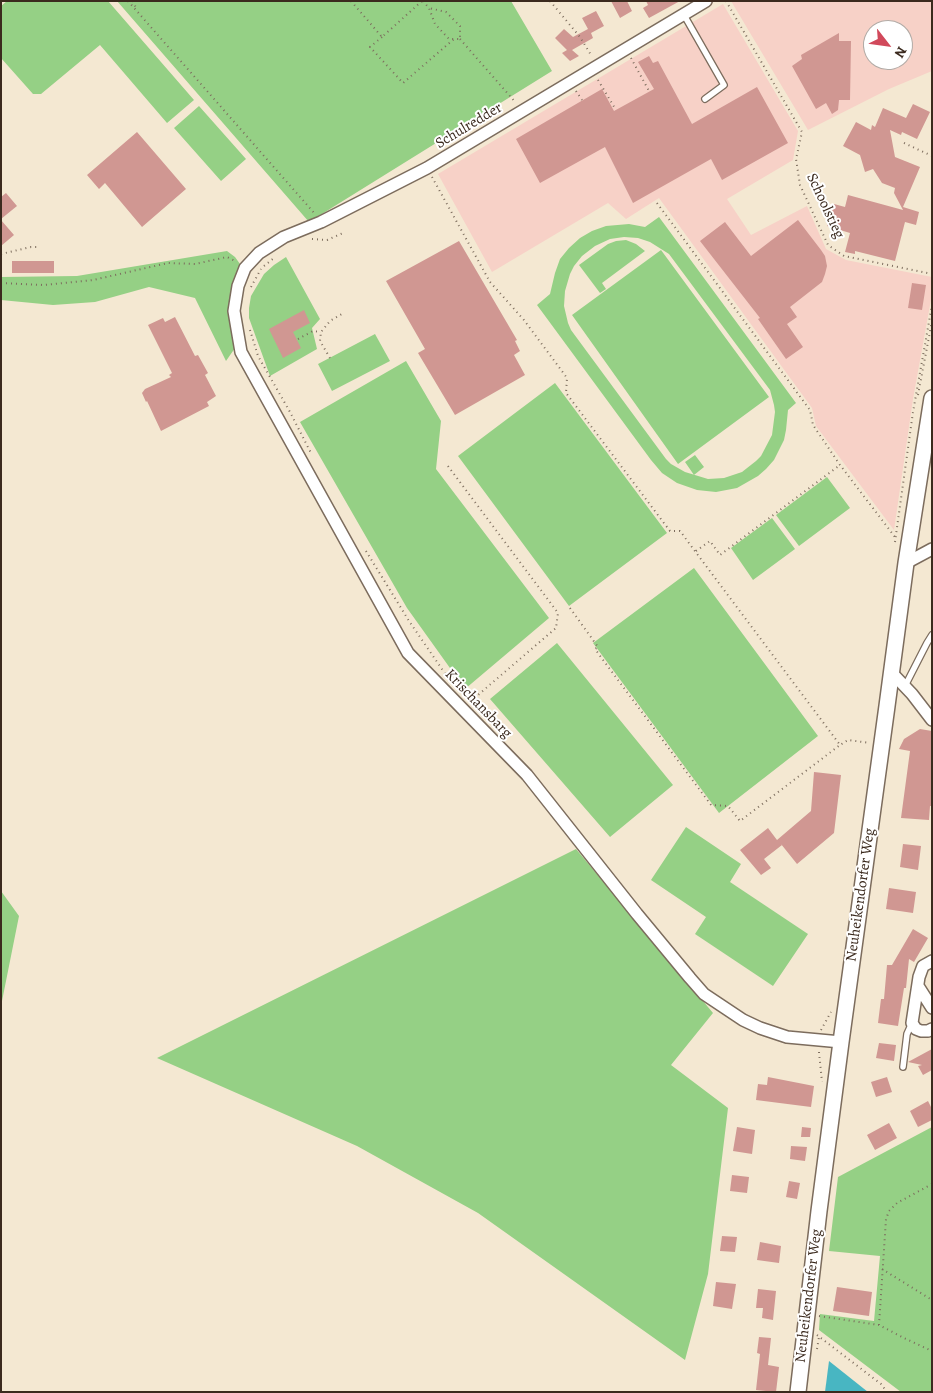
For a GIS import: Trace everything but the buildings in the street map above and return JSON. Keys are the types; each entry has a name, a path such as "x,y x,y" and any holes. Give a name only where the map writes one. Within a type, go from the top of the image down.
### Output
{"street":[{"name":"Schulredder","path":"245,268 259,254 284,237 321,222 427,168 706,1"},
{"name":"Krischansbarg","path":"245,268 238,286 234,311 241,352 408,653 527,775 637,914 704,994 737,1016 760,1028 787,1036 841,1042"},
{"name":"Neuheikendorfer Weg","path":"798,1392 841,1042 906,563 932,398"},
{"path":"906,563 932,549"},
{"path":"892,673 912,694 932,720"},
{"path":"932,962 923,966 919,977 912,1023 916,1029 921,1031 932,1029"},
{"path":"918,986 932,1008"}],"lane":[{"path":"684,15 724,85 705,99"},
{"path":"905,687 926,643 932,635"},
{"path":"902,1068 907,1034 912,1023"}],"path":[{"path":"128,1 321,222"},
{"path":"133,1 137,12"},
{"path":"351,1 382,36"},
{"path":"550,1 580,36 616,110"},
{"name":"Schoolstieg","path":"726,1 802,132 796,159 800,184 828,245 844,256 932,274"},
{"path":"454,39 403,83 370,47 424,2 429,8 435,24 448,39 454,39 460,39"},
{"path":"429,8 446,12 460,26 460,39 522,112"},
{"path":"626,49 649,91"},
{"path":"904,143 932,156"},
{"path":"427,168 490,282 524,320 567,378 566,393 670,532 680,531 696,551 840,745"},
{"path":"657,203 810,410 813,426 895,537 913,412 932,305"},
{"path":"311,239 327,240 343,233"},
{"path":"1,254 39,247"},
{"path":"249,290 262,267 276,256"},
{"path":"1,283 44,285 83,281 168,263 195,264 227,257 245,268"},
{"path":"330,358 320,341 321,332 330,321 342,314"},
{"path":"249,329 258,356 316,461"},
{"path":"298,339 313,331 321,332"},
{"path":"696,551 710,541 720,555 840,465"},
{"path":"448,466 558,613 556,628 461,709"},
{"path":"361,544 409,622 451,680"},
{"path":"570,608 598,647 595,650 712,805 728,806 740,821 848,740 870,743"},
{"path":"814,1028 822,1028"},
{"path":"879,1325 886,1219 889,1211 896,1202 932,1184"},
{"path":"882,1268 932,1300"},
{"path":"807,1322 879,1325 932,1351"},
{"path":"807,1322 814,1332 881,1384 887,1392"}],"shaded area":[{"path":"731,1 932,1 932,71 889,89 808,130"},
{"path":"723,4 798,131 793,160 727,199 751,235 807,206 826,249 846,260 932,277 932,294 913,399 894,530 816,426 812,408 659,198 626,219 608,203 492,272 438,174"}],"green space":[{"path":"7,1 108,1 194,100 167,123 100,45 41,94 33,94 1,58 1,6"},
{"path":"117,1 511,1 552,71 309,222"},
{"path":"199,106 246,159 221,181 174,128"},
{"path":"659,217 796,403 788,410 784,440 774,460 758,476 737,488 716,492 697,490 677,483 662,473 537,305 550,294 560,259 580,238 606,226 629,224 645,227","holes":["638,238 650,242 669,254 770,390 775,412 772,435 761,456 742,472 724,478 708,479 685,472 671,464 571,330 564,306 565,291 574,266 582,256 595,246 610,239"]},
{"path":"626,240 636,244 645,251 602,283 606,289 600,293 579,265 608,244"},
{"path":"661,250 769,397 678,464 572,315"},
{"path":"227,251 240,264 229,314 235,348 226,361 195,298 149,287 95,302 53,305 1,300 1,277 77,276"},
{"path":"286,257 320,319 312,328 317,349 270,376 249,318 249,308 251,296 264,274"},
{"path":"375,334 390,361 332,391 318,364"},
{"path":"406,361 441,421 436,469 549,618 465,689 407,608 300,422"},
{"path":"555,383 667,533 569,606 458,456"},
{"path":"695,455 704,467 694,475 685,462"},
{"path":"827,477 850,508 799,546 776,515"},
{"path":"772,518 795,549 753,580 731,548"},
{"path":"694,568 818,736 719,813 593,643"},
{"path":"557,643 673,785 610,837 490,699"},
{"path":"686,827 741,864 730,882 808,934 773,986 695,934 706,917 651,880"},
{"path":"576,849 713,1013 671,1065 728,1108 708,1274 685,1360 478,1213 357,1146 157,1058"},
{"path":"1,891 19,916 1,1006"},
{"path":"932,1127 932,1392 901,1392 819,1330 820,1314 874,1321 880,1256 829,1251 838,1177"}],"water":[{"path":"829,1361 868,1392 825,1392"}]}
